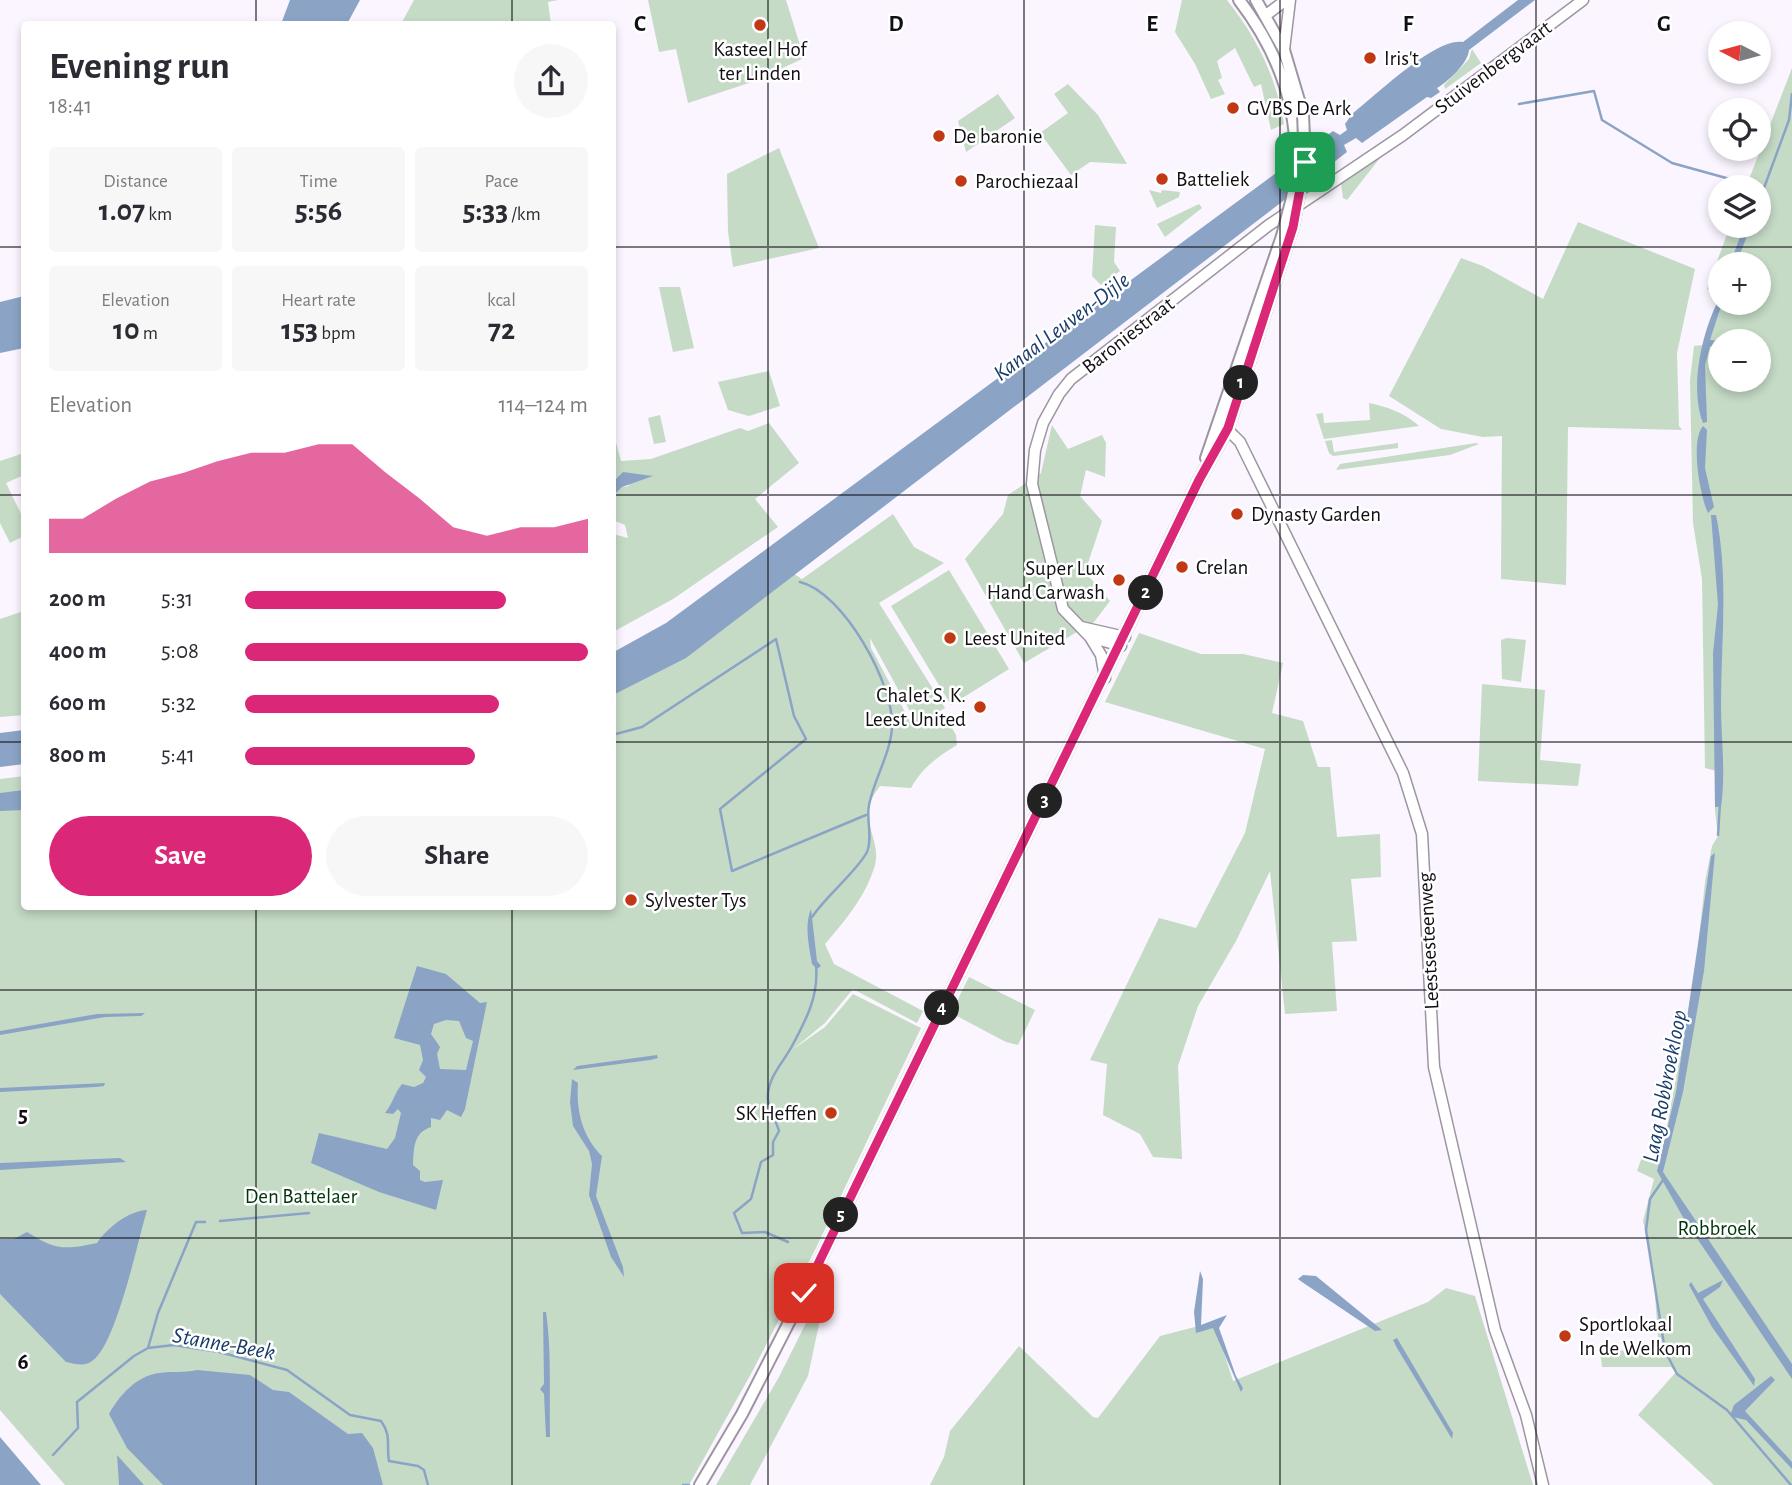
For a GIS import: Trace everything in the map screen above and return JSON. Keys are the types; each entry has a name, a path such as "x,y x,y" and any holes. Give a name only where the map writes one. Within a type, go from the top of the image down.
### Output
{"main road":[{"path":"1224,425 1282,236 1292,198 1298,152 1299,118 1279,64 1238,0"},
{"path":"700,1485 742,1414 813,1276 1123,641 1224,425 1293,227 1305,162 1299,118 1284,50 1256,0"},
{"path":"1255,23 1288,0"},
{"path":"1284,50 1288,0"},
{"name":"Stuivenbergvaart","path":"1404,135 1583,0"},
{"name":"Baroniestraat","path":"1123,641 1090,637 1069,617 1059,598 1032,484 1038,436 1059,394 1071,379 1269,225 1404,135"},
{"name":"Leestsesteenweg","path":"1224,425 1240,442 1323,607 1403,773 1416,807 1425,876 1434,1067 1494,1330 1526,1415 1543,1485"},
{"path":"1080,627 1123,641"},
{"path":"1090,637 1101,654 1105,678"}],"green space":[{"path":"414,0 558,0 548,2 551,21 403,21"},
{"path":"648,0 786,0 804,58 755,81 688,103 676,49 659,52"},
{"path":"1182,0 1227,0 1264,58 1276,90 1284,124 1271,130 1261,84 1254,87 1235,48 1217,61 1222,78 1218,80 1225,94 1211,99 1195,64 1175,32"},
{"path":"1472,49 1481,63 1445,89 1444,85 1469,59"},
{"name":"Robbroek","path":"1792,68 1792,1485 1714,1485 1638,1415 1676,1372 1671,1367 1602,1367 1600,1350 1659,1351 1653,1267 1643,1221 1654,1179 1637,1171 1642,1157 1659,1162 1661,1159 1695,974 1705,882 1712,846 1718,836 1715,811 1716,771 1705,768 1702,579 1693,523 1690,380 1694,346 1703,345 1708,330 1708,392 1771,392 1771,329 1708,329 1713,315 1771,315 1771,252 1721,252 1726,238 1771,238 1771,175 1751,175 1756,161 1771,161 1771,122"},
{"path":"1068,84 1098,115 1127,164 1090,162 1071,175 1040,133 1068,113 1054,94"},
{"path":"998,94 1015,118 966,152 958,121"},
{"path":"779,148 819,248 733,267 728,232 727,174"},
{"path":"1380,158 1347,200 1343,198 1341,183"},
{"path":"1149,190 1161,193 1162,190 1180,192 1179,197 1157,208"},
{"path":"1199,204 1202,208 1165,237 1157,224"},
{"path":"1578,222 1695,269 1677,353 1679,426 1682,430 1568,427 1566,585 1501,579 1502,436 1483,437 1441,429 1389,396 1461,258 1483,266 1543,299"},
{"path":"1095,225 1116,227 1114,262 1120,271 1101,285 1092,276"},
{"path":"659,287 680,287 694,348 673,352"},
{"path":"769,371 780,406 749,416 728,410 718,382"},
{"path":"1369,403 1396,411 1419,426 1324,439 1316,414 1323,413 1324,423 1370,420"},
{"path":"660,415 666,442 654,444 648,418"},
{"path":"769,423 799,463 755,499 778,527 673,599 616,630 616,535 628,538 625,525 616,521 616,493 622,487 629,486 623,473 616,479 616,443 621,461 651,459 740,428 748,431"},
{"path":"1052,425 1068,449 1102,435 1106,443 1105,477 1086,470 1080,496 1102,521 1085,572 1110,601 1094,622 1024,663 965,559 1003,514 1008,495 1041,473"},
{"path":"1332,440 1334,452 1398,443 1398,448 1333,456 1329,453 1325,441"},
{"path":"1479,444 1450,455 1336,470 1340,464"},
{"path":"21,454 21,476 6,483 21,514 21,538 10,543 0,523 0,461"},
{"name":"Den Battelaer","path":"893,514 914,547 944,563 879,603 945,708 917,724 870,638 871,648 913,727 948,721 956,735 957,745 931,764 911,788 880,786 869,808 875,865 854,908 825,944 834,964 923,1011 917,1023 853,989 825,1023 792,1050 825,1027 853,994 921,1028 816,1248 752,1372 689,1485 65,1485 0,1410 0,779 21,776 21,910 616,910 616,692 685,656 794,574 802,579"},
{"name":"Leest United","path":"949,570 1009,669 951,705 891,606"},
{"path":"21,612 21,715 0,717 0,619"},
{"path":"1139,633 1201,654 1243,654 1283,663 1272,713 1303,721 1318,767 1330,767 1337,837 1380,834 1381,877 1351,879 1357,941 1332,942 1337,1011 1285,1014 1270,871 1236,941 1198,1006 1178,1066 1182,1159 1153,1157 1140,1134 1103,1115 1107,1064 1090,1060 1159,918 1196,928 1245,833 1265,749 1105,702"},
{"path":"1501,640 1526,640 1521,682 1502,679"},
{"path":"1482,684 1545,690 1540,760 1581,764 1578,786 1478,781"},
{"path":"969,977 1035,1010 1018,1045 1006,1042 951,1013"},
{"path":"1446,1288 1475,1296 1533,1485 930,1485 944,1457 950,1431 1019,1346 1093,1417 1098,1418 1160,1336 1214,1322 1233,1381 1428,1302"},
{"path":"822,1291 825,1296 808,1376 750,1485 716,1485 779,1377"}],"water":[{"path":"290,0 360,0 349,21 282,21"},
{"path":"1518,0 1535,0 1469,50 1461,67 1437,88 1440,92 1431,98 1427,97 1362,143 1356,138 1344,145 1347,152 686,658 616,693 616,651 666,623 1333,131 1340,135 1347,130 1345,124 1352,114 1406,69 1438,48 1463,42"},
{"path":"1740,238 1746,238 1741,252 1734,252"},
{"path":"21,297 21,349 0,353 0,302"},
{"path":"1712,315 1718,315 1714,329 1708,329 1705,365 1707,422 1703,423 1699,409 1697,376 1708,326"},
{"path":"1703,426 1707,430 1705,468 1714,507 1708,513 1699,482 1697,455 1699,433"},
{"path":"623,472 653,476 622,487 616,493 616,479"},
{"path":"1711,515 1716,515 1723,586 1721,807 1715,807 1713,653 1718,605"},
{"path":"21,730 21,764 0,767 0,733"},
{"path":"21,790 21,810 0,811 0,793"},
{"path":"1715,853 1704,971 1683,1092 1663,1172 1792,1364 1792,1379 1684,1219 1657,1171 1676,1092 1711,856"},
{"path":"811,909 817,961 821,966 817,969 812,964 808,936"},
{"path":"417,966 446,974 480,1003 487,1002 465,1109 461,1117 447,1110 440,1120 431,1118 431,1127 421,1133 416,1142 413,1165 420,1171 420,1180 443,1180 436,1210 379,1192 311,1163 319,1133 387,1149 395,1138 401,1113 398,1109 393,1114 385,1113 402,1084 414,1087 423,1083 426,1077 419,1070 423,1060 420,1045 394,1038","holes":["446,1020 459,1021 466,1038 473,1041 466,1070 440,1069 437,1054 440,1047 431,1034 434,1024"]},
{"path":"145,1013 141,1016 105,1017 0,1035 0,1031 97,1014"},
{"path":"657,1055 658,1058 650,1060 573,1070 577,1066"},
{"path":"572,1079 578,1083 579,1113 585,1131 602,1156 596,1196 623,1267 624,1277 611,1257 589,1195 592,1164 589,1151 573,1126 570,1102"},
{"path":"105,1083 104,1086 96,1087 0,1092 0,1088"},
{"path":"120,1158 126,1162 0,1170 0,1163"},
{"path":"147,1210 118,1315 101,1351 86,1364 66,1362 0,1294 0,1239 14,1239 27,1232 60,1247 97,1243 112,1226 125,1217"},
{"path":"1200,1271 1203,1279 1201,1325 1227,1315 1219,1328 1243,1388 1241,1392 1213,1328 1196,1333 1194,1312"},
{"path":"1303,1275 1316,1276 1382,1330 1375,1331 1298,1279"},
{"path":"1723,1280 1720,1287 1703,1299 1755,1379 1754,1386 1712,1327 1689,1285 1691,1282 1698,1293"},
{"path":"543,1312 546,1312 549,1344 550,1437 546,1437 544,1394 540,1389 544,1384"},
{"path":"1397,1338 1453,1433 1452,1439 1397,1348 1393,1340"},
{"path":"197,1370 250,1375 273,1390 289,1392 348,1434 362,1433 373,1448 383,1485 163,1485 127,1448 109,1414 123,1394 143,1378 159,1373"},
{"path":"1771,1376 1775,1380 1745,1411 1792,1462 1792,1469 1746,1420 1733,1417 1731,1413 1734,1405"},
{"path":"0,1437 41,1485 0,1485"},
{"path":"117,1455 144,1485 119,1485"}],"waterway":[{"path":"1519,104 1594,91 1602,120 1672,163 1715,175"},
{"path":"1769,175 1789,120 1792,94"},
{"path":"800,582 816,589 833,603 863,643 885,688 891,710 892,728 869,805 867,852 812,917"},
{"path":"616,734 642,727 776,639 794,716 806,739 720,809 732,871 866,815"},
{"name":"Laag Robbroekloop","path":"1718,835 1720,803"},
{"path":"788,1242 765,1232 742,1233 734,1213 751,1199 761,1162 773,1155 773,1142 779,1131 769,1104 768,1092 776,1072 807,1017 815,987 816,965"},
{"path":"1663,1180 1650,1199 1646,1230 1665,1351 1677,1374 1727,1410 1791,1485"},
{"path":"220,1221 309,1213"},
{"path":"148,1348 158,1313 196,1222 205,1222"},
{"name":"Stanne-Beek","path":"53,1455 78,1428 77,1402 134,1356 148,1348 174,1345 219,1352 287,1370 350,1415 381,1421 388,1436 389,1461 418,1466 424,1470 428,1485"},
{"name":"Stanne-Beek","path":"683,1485 689,1485"}],"place":[{"name":"Kasteel Hof ter Linden","path":"760,25"},
{"name":"Iris't","path":"1370,58"},
{"name":"GVBS De Ark","path":"1233,108"},
{"name":"De baronie","path":"939,136"},
{"name":"Batteliek","path":"1162,179"},
{"name":"Parochiezaal","path":"961,181"},
{"name":"Dynasty Garden","path":"1237,514"},
{"name":"Crelan","path":"1182,567"},
{"name":"Super Lux Hand Carwash","path":"1119,580"},
{"name":"Leest United","path":"950,638"},
{"name":"Chalet S. K. Leest United","path":"980,707"},
{"name":"Sylvester Tys","path":"631,900"},
{"name":"SK Heffen","path":"831,1113"},
{"name":"Sportlokaal In de Welkom","path":"1565,1336"}],"route":[{"path":"804,1293 1199,480 1228,428 1293,227 1305,162"}],"water label":[{"name":"Kanaal Leuven-Dijle","path":"1061,326"}]}
